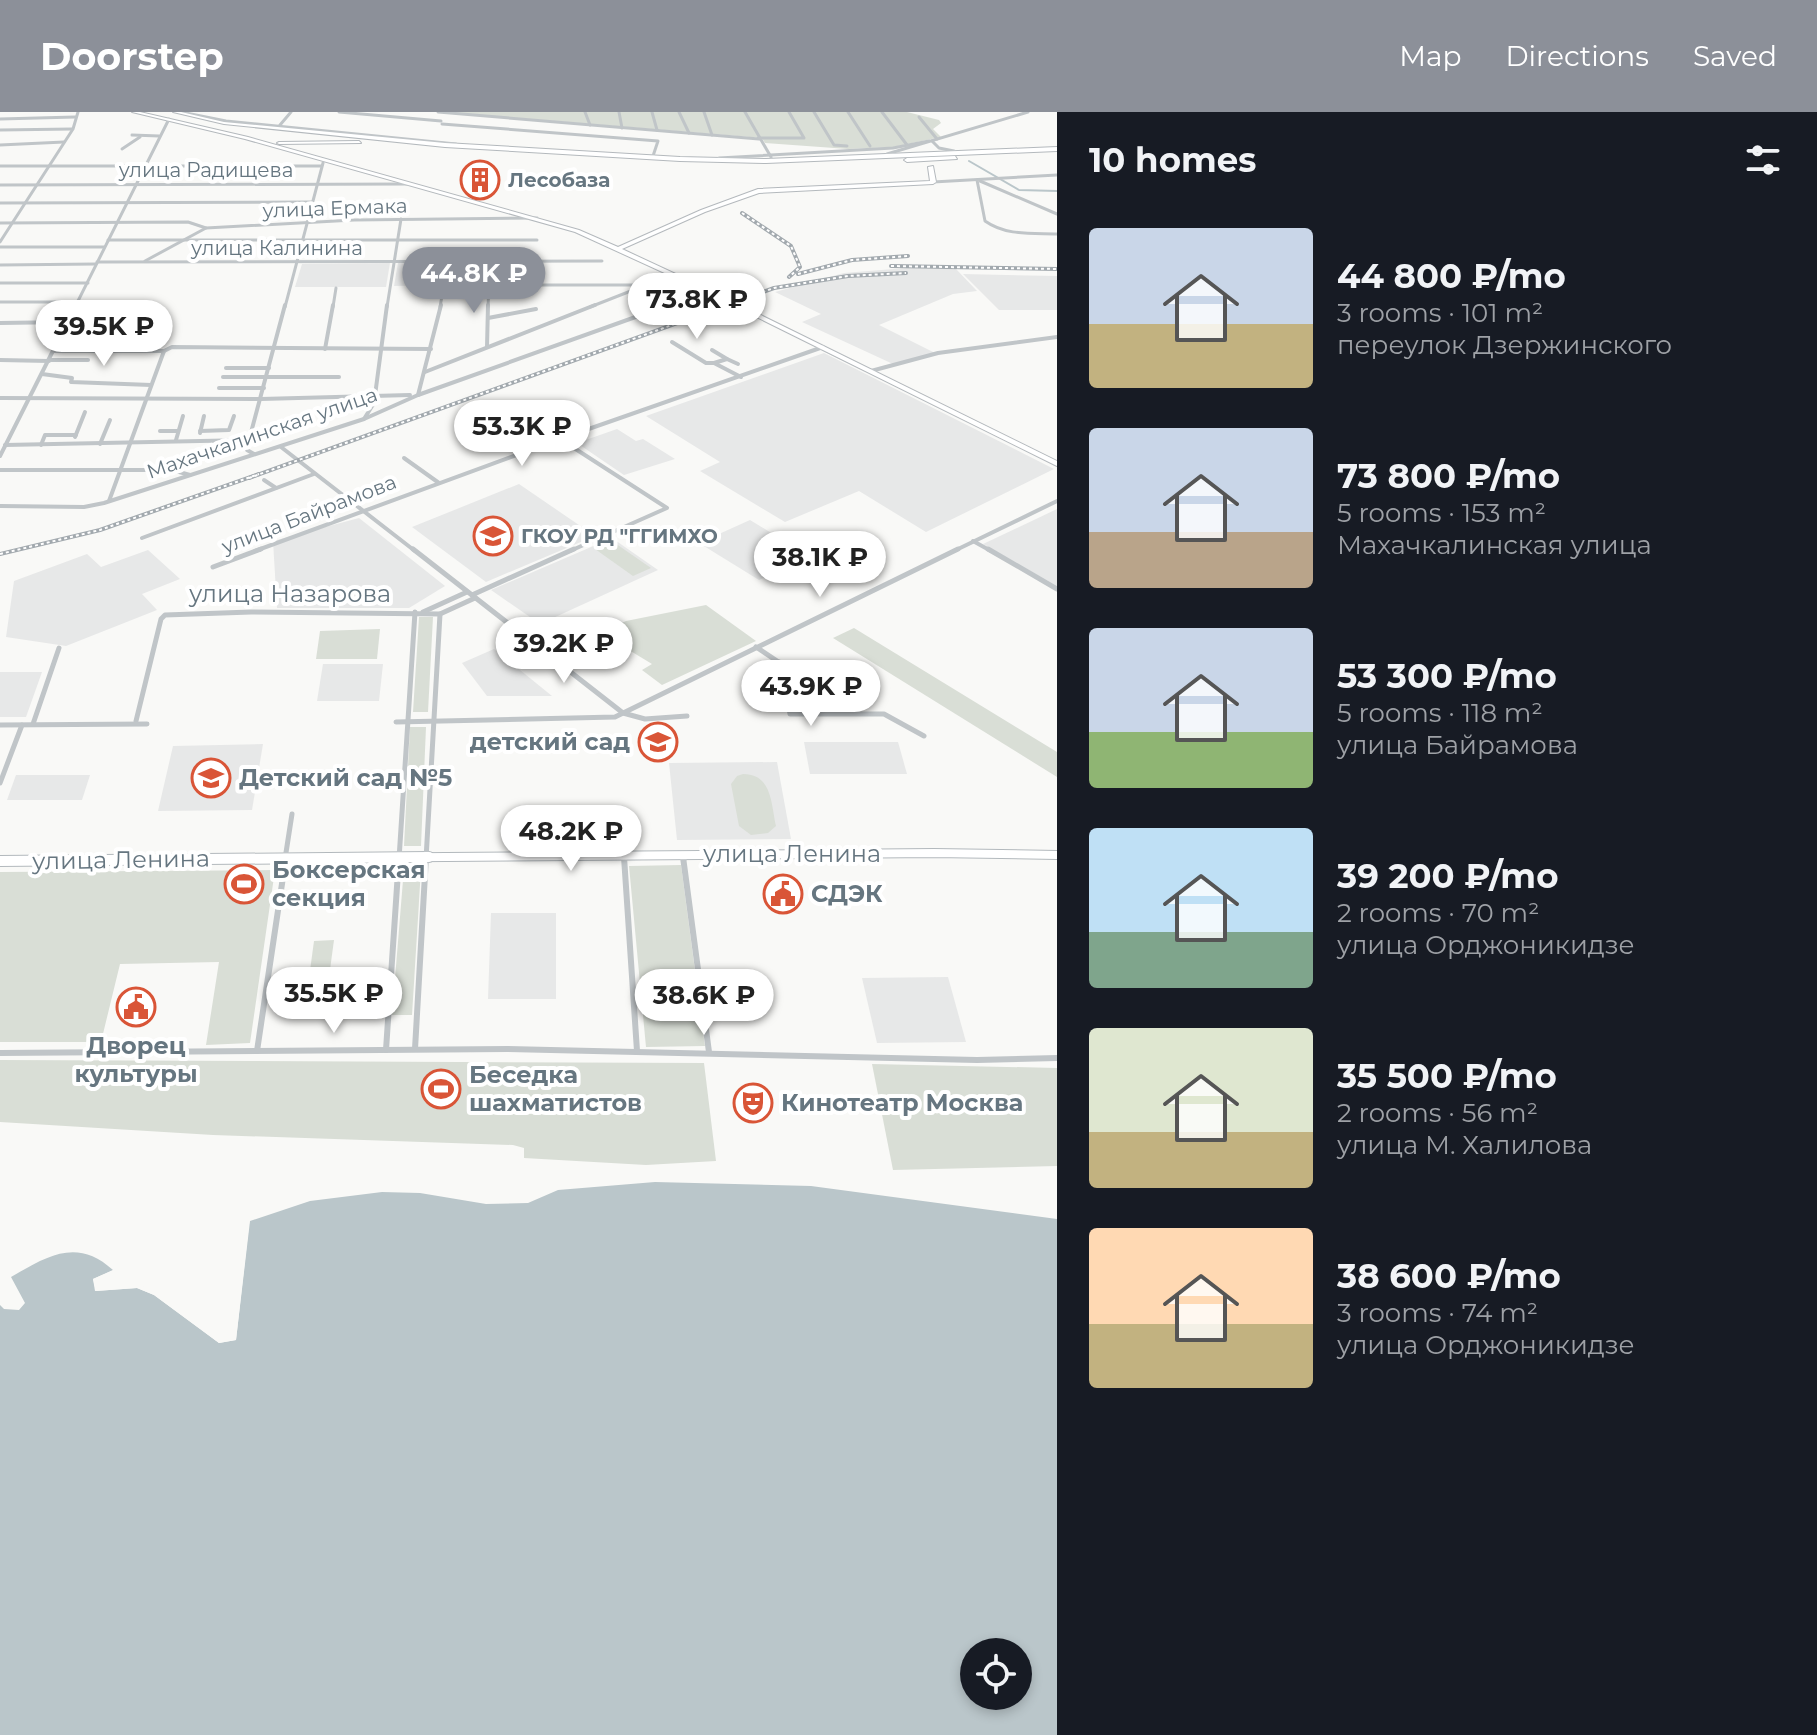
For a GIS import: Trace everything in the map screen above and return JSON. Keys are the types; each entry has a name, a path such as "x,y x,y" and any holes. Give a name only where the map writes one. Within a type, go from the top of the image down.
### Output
{"main road":[{"path":"134,112 294,151"},
{"path":"175,112 224,123 590,155 766,161 954,151 1057,150"},
{"path":"246,138 246,132 267,126"},
{"path":"304,129 318,133 321,138 286,147 323,163 413,183 537,218 620,248 1057,464"},
{"path":"246,138 295,144 381,142 587,157 765,163 873,162 1057,150"},
{"path":"965,151 973,153 972,157"},
{"path":"868,155 865,159 873,162"},
{"path":"905,160 931,167 944,158"},
{"path":"620,248 703,211 758,191 933,182 931,167"}],"street":[{"path":"78,112 73,129 0,244 104,247"},
{"path":"181,112 226,121 445,143 653,156 796,157 809,152 907,145 933,140"},
{"path":"280,125 291,112"},
{"path":"339,112 658,141 653,156"},
{"path":"445,143 438,112 479,113 517,119 712,135 804,138 789,112"},
{"path":"517,112 517,119"},
{"path":"552,112 554,121"},
{"path":"585,112 590,125"},
{"path":"619,112 622,128"},
{"path":"652,112 657,130"},
{"path":"679,112 689,133"},
{"path":"704,112 712,135"},
{"path":"745,112 772,158"},
{"path":"814,112 834,145 871,147"},
{"path":"848,112 871,147"},
{"path":"882,112 907,145"},
{"path":"887,154 1028,112"},
{"path":"0,119 75,117"},
{"path":"919,117 939,148 954,151"},
{"path":"0,456 169,119"},
{"path":"0,130 73,129"},
{"path":"132,135 159,136"},
{"path":"122,149 143,136"},
{"path":"0,145 64,142"},
{"path":"0,166 323,163 249,440 247,450 255,454"},
{"path":"933,182 1057,175"},
{"path":"977,180 1057,214"},
{"path":"977,180 985,221 989,225 1003,230 1057,234"},
{"name":"улица Радищева","path":"0,185 413,183"},
{"path":"0,203 312,202"},
{"name":"улица Ермака","path":"143,262 206,228 401,219 537,218"},
{"path":"364,419 374,400 401,219"},
{"path":"0,223 190,222 206,228"},
{"path":"108,240 537,240"},
{"name":"улица Калинина","path":"0,265 602,261"},
{"path":"0,398 374,400 418,395 446,285 448,262"},
{"path":"0,283 88,283"},
{"path":"446,285 694,285"},
{"path":"487,347 489,285"},
{"path":"425,372 645,285"},
{"path":"325,349 336,288"},
{"name":"Махачкалинская улица","path":"0,506 84,507 109,501 364,419 391,405 708,291"},
{"path":"0,302 79,302"},
{"path":"488,318 536,309"},
{"path":"0,323 69,322"},
{"path":"871,371 938,353 1057,337"},
{"path":"672,342 706,363 727,359"},
{"path":"54,351 164,351 172,347 431,349"},
{"name":"улица Байрамова","path":"213,567 560,439 823,347"},
{"path":"712,350 738,364"},
{"path":"109,501 164,351"},
{"path":"0,360 88,360"},
{"path":"714,363 741,377"},
{"path":"226,368 269,368"},
{"path":"105,382 111,372"},
{"path":"42,374 68,375 72,378 71,382 105,382"},
{"path":"223,377 339,377"},
{"path":"105,382 104,385 151,385"},
{"path":"219,388 264,388"},
{"path":"374,400 379,406 391,405 393,400 386,397"},
{"path":"72,444 85,412"},
{"path":"176,440 183,416"},
{"path":"197,440 204,416"},
{"path":"200,431 229,430 234,416"},
{"path":"100,444 110,420"},
{"path":"160,431 178,431"},
{"path":"41,445 45,435 76,435"},
{"path":"0,436 10,436"},
{"path":"386,1050 397,857 419,612 471,595 667,508 560,439"},
{"path":"5,445 249,440"},
{"path":"281,447 623,713 645,719 687,716"},
{"path":"404,458 439,483"},
{"path":"0,470 177,470 190,475"},
{"name":"улица Байрамова","path":"142,538 314,474"},
{"path":"264,480 276,488"},
{"path":"396,722 615,717 1057,501"},
{"path":"973,541 1057,589"},
{"path":"415,1049 440,614 471,595"},
{"name":"улица Назарова","path":"136,721 161,619 165,615 440,614"},
{"path":"756,647 792,671 783,676 782,682 790,714 884,714 924,736"},
{"path":"33,724 59,648"},
{"path":"747,678 779,662"},
{"path":"0,725 136,721 147,724"},
{"path":"0,783 22,725"},
{"path":"257,1051 292,814"},
{"path":"683,855 709,1052"},
{"name":"улица Ленина","path":"0,861 1057,855"},
{"path":"624,856 637,1051"},
{"path":"0,1053 415,1049 709,1052 977,1060 1057,1058"}],"shaded area":[{"path":"444,112 907,112 939,120 941,123 933,129 941,137 893,147 848,149 765,143 762,138"},
{"path":"390,263 386,287 295,287 302,264"},
{"path":"398,263 445,264 442,285 394,286"},
{"path":"906,268 956,269 977,291 953,294 879,325 937,354 893,364 802,322 821,314 775,292 844,273"},
{"path":"963,274 1057,276 1057,310 999,310"},
{"path":"824,353 1054,469 926,532 859,491 785,522 700,471 720,462 646,416"},
{"path":"617,429 636,441 643,439 675,459 624,475 577,443"},
{"path":"519,484 595,536 486,582 412,527"},
{"path":"1057,509 1057,586 983,544"},
{"path":"359,518 445,586 409,608 277,608 273,541"},
{"path":"750,520 811,557 759,580 699,543"},
{"path":"612,538 658,570 540,624 491,590"},
{"path":"612,541 651,568 633,576 595,549"},
{"path":"148,550 180,579 142,594 157,610 66,646 6,637 14,581 87,554 101,567"},
{"path":"706,605 756,641 662,685 642,670 652,664 624,647 582,668 560,651 626,621"},
{"path":"419,617 433,617 428,712 413,712"},
{"path":"854,628 1057,752 1057,777 833,638"},
{"path":"380,629 377,659 316,659 320,631"},
{"path":"494,649 552,696 487,696 462,663"},
{"path":"323,664 383,664 379,701 317,701"},
{"path":"0,672 42,672 26,717 0,717"},
{"path":"410,727 426,727 421,846 404,846"},
{"path":"804,742 898,742 907,774 810,774"},
{"name":"Детский сад №5","path":"263,744 252,810 158,811 173,746"},
{"path":"777,762 791,839 677,840 669,763"},
{"path":"743,774 760,779 768,791 776,826 768,833 751,835 739,826 731,784"},
{"path":"16,775 90,775 82,800 7,800"},
{"path":"681,865 705,1046 646,1047 629,866"},
{"path":"404,868 421,869 412,1015 392,1015"},
{"path":"275,870 250,1043 206,1045 219,962 120,964 101,1042 0,1042 0,872"},
{"path":"491,913 556,913 556,999 488,999"},
{"path":"334,940 329,977 309,978 314,941"},
{"path":"948,977 966,1042 877,1043 862,978"},
{"path":"0,1060 704,1063 716,1161 646,1165 524,1158 524,1148 513,1145 213,1135 0,1122"},
{"path":"872,1064 1057,1068 1057,1166 893,1170"},
{"path":"655,1182 811,1186 1057,1219 1057,1735 0,1735 0,1305 4,1309 19,1310 25,1303 11,1277 37,1262 62,1253 87,1254 113,1270 93,1279 96,1291 137,1288 154,1295 219,1343 236,1340 250,1221 310,1201 382,1192 420,1193 486,1204 528,1203 558,1190"}],"pier":[{"path":"250,1216 236,1340 219,1343 154,1295 137,1288 95,1291 93,1279 116,1269 115,1274 98,1281 99,1287 138,1284 156,1291 221,1339 232,1337 246,1220"}],"waterway":[{"path":"969,161 1019,190 1057,191"}],"railway":[{"path":"742,213 791,246 800,267 789,277"},
{"path":"798,274 852,260 908,256"},
{"path":"891,266 1057,269"},
{"path":"249,478 774,288 848,276 906,273"},
{"path":"0,554 100,530 259,474"}],"place":[{"name":"Лесобаза","path":"480,180"},
{"name":"ГКОУ РД \"ГГИМХО","path":"493,536"},
{"name":"детский сад","path":"658,742"},
{"name":"Детский сад №5","path":"211,778"},
{"name":"Боксерская секция","path":"244,884"},
{"name":"СДЭК","path":"783,894"},
{"name":"Дворец культуры","path":"136,1007"},
{"name":"Беседка шахматистов","path":"441,1089"},
{"name":"Кинотеатр Москва","path":"753,1103"}]}
